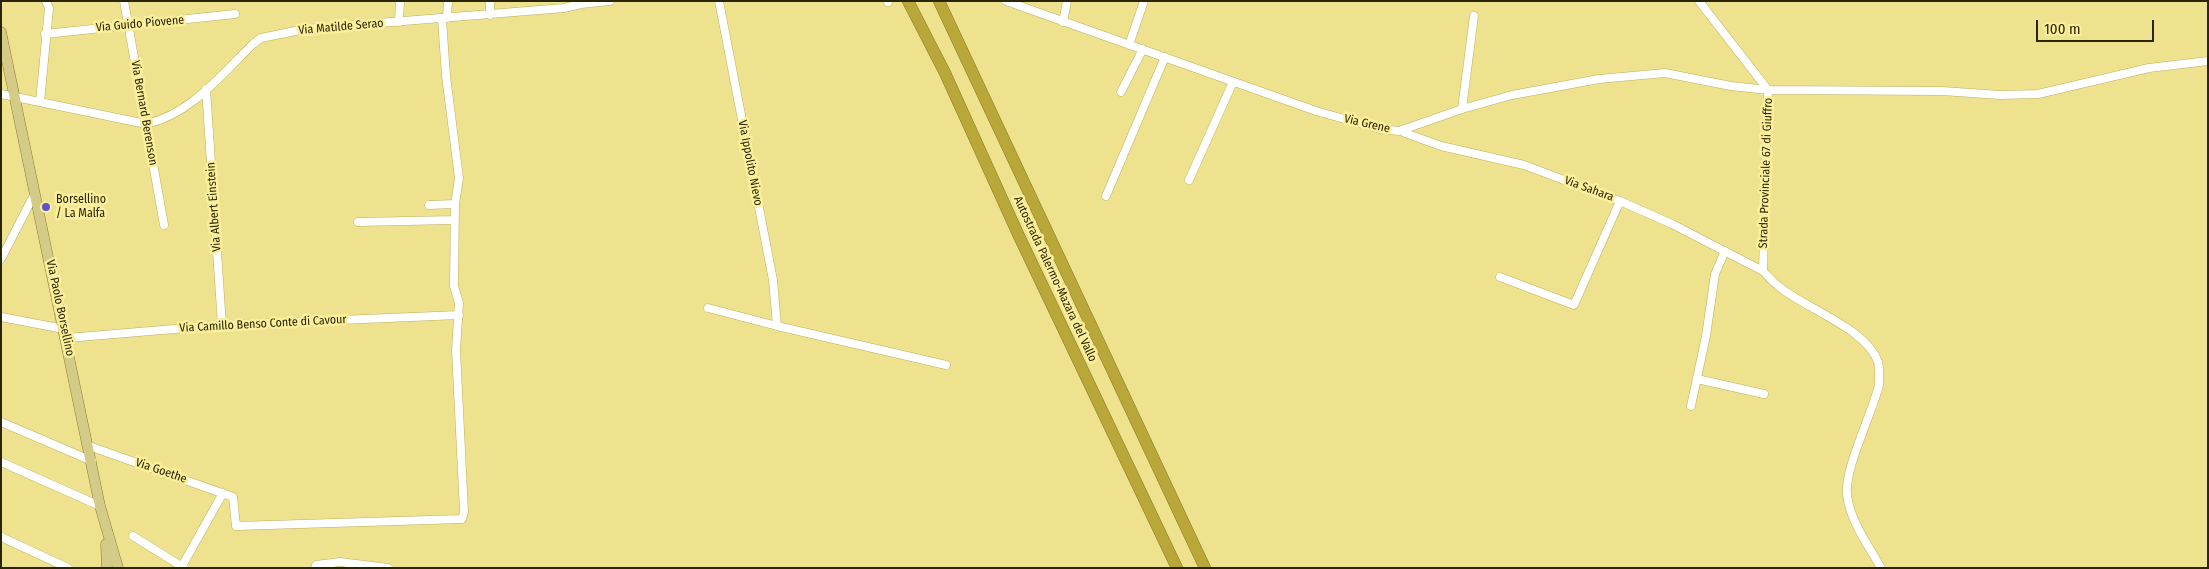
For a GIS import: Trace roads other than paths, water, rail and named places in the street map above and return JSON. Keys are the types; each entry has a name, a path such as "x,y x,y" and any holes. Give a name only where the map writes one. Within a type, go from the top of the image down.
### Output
{"highway":[{"name":"Autostrada Palermo-Mazara del Vallo","path":"908,1 945,73 1018,234 1177,568"},
{"name":"Autostrada Palermo-Mazara del Vallo","path":"939,1 1205,568"}],"main road":[{"name":"Via Paolo Borsellino","path":"1,32 66,333 100,506 118,568"},
{"name":"Via Paolo Borsellino","path":"104,521 107,568"}],"street":[{"path":"40,102 45,34 49,8 46,1"},
{"name":"Via Bernard Berenson","path":"124,1 164,225"},
{"path":"399,22 400,1"},
{"path":"448,1 444,18 446,76 459,178 454,220 454,286 459,315"},
{"path":"490,1 490,15"},
{"name":"Via Matilde Serao","path":"1,94 146,124 162,121 181,110 261,38 305,29 490,15 610,1"},
{"name":"Via Ippolito Nievo","path":"719,1 772,280 777,326"},
{"name":"Via Grene","path":"1006,1 1316,111 1380,129 1399,131 1462,109 1551,88 1599,79 1648,74 1680,75 1731,86 1768,90"},
{"path":"1063,22 1067,1"},
{"path":"1129,45 1144,1"},
{"path":"1699,1 1768,90"},
{"name":"Via Guido Piovene","path":"45,34 235,14"},
{"path":"1462,109 1474,16"},
{"path":"1120,92 1143,50"},
{"path":"1106,196 1165,58"},
{"name":"Strada Provinciale 67 di Giuffro","path":"1763,271 1768,90 1942,91 2000,95 2038,94 2149,68 2208,61"},
{"path":"1189,180 1233,82"},
{"name":"Via Albert Einstein","path":"206,89 222,325"},
{"name":"Via Sahara","path":"1405,133 1441,146 1524,165 1620,201 1672,224 1763,271"},
{"path":"1,259 35,193"},
{"path":"1500,278 1574,305 1620,201"},
{"path":"429,206 455,204"},
{"path":"358,222 454,220"},
{"path":"1,241 10,242"},
{"path":"1691,406 1706,336 1714,282 1725,251"},
{"path":"1763,271 1777,286 1857,335 1878,360 1880,371 1877,394 1846,484 1849,506 1860,531 1881,568"},
{"path":"708,308 946,365"},
{"name":"Via Camillo Benso Conte di Cavour","path":"1,317 66,333 459,315"},
{"name":"Via Goethe","path":"89,446 233,497 236,526 462,519 464,512 456,350 459,315"},
{"path":"1697,379 1764,394"},
{"path":"1,422 92,461"},
{"path":"1,462 100,506"},
{"path":"133,536 182,567 222,492"},
{"path":"1,537 68,568"},
{"path":"315,566 340,562 387,568"}],"place":[{"name":"Borsellino / La Malfa","path":"46,207"}]}
